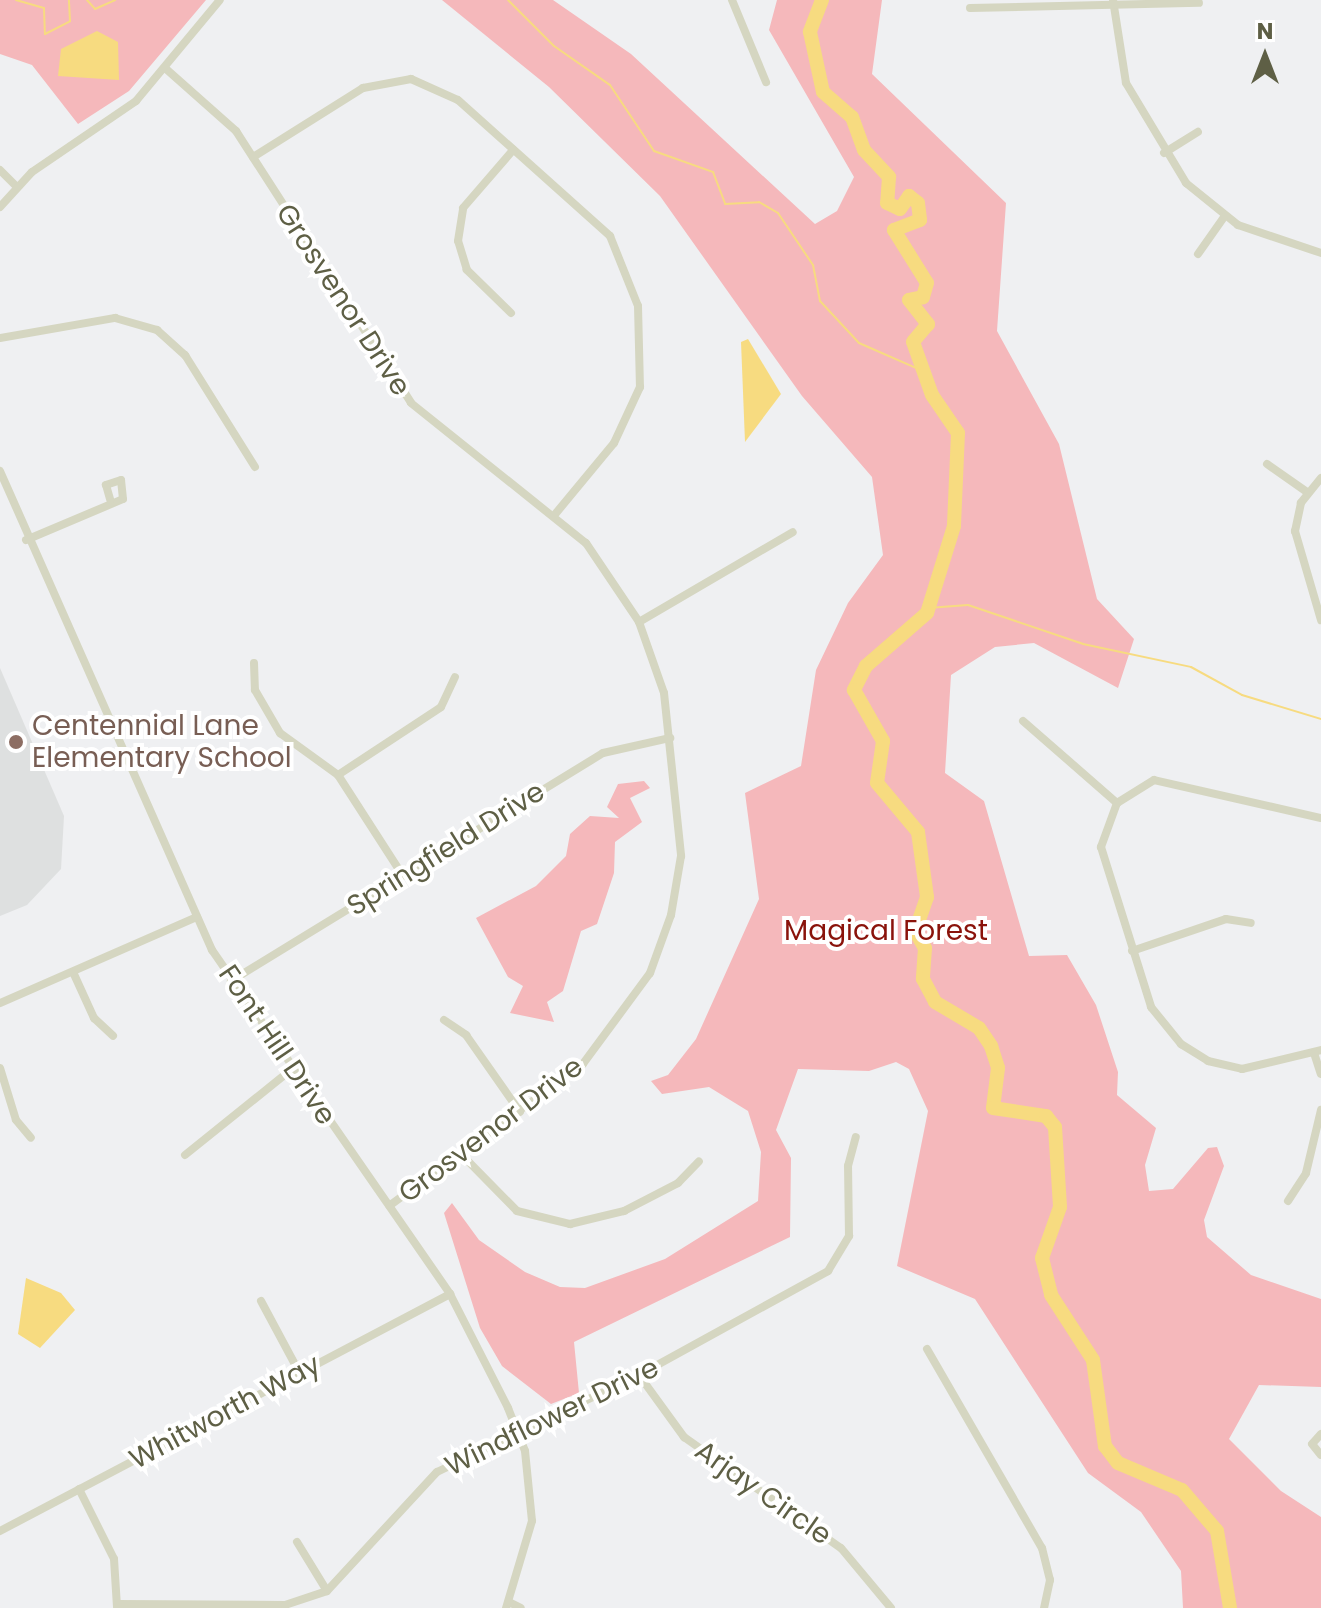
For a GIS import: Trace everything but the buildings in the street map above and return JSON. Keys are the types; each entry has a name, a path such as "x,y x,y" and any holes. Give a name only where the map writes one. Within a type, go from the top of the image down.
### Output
{"street":[{"path":"0,207 16,186 136,101 220,0"},
{"path":"732,0 766,82"},
{"path":"1113,1 1126,83 1164,153 1224,217 1275,242 1321,253"},
{"path":"970,8 1113,1 1199,3"},
{"name":"Grosvenor Drive","path":"165,68 218,112 253,157 394,384 438,431 556,513 601,562 639,622 659,670 670,738 681,856 661,947 603,1044 520,1112 389,1206"},
{"path":"253,157 363,88 395,79 442,89 610,236 638,306 642,366 635,404 614,443 556,513"},
{"path":"1164,153 1198,132"},
{"path":"511,313 467,270 458,241 463,208 513,150"},
{"path":"0,170 16,186"},
{"path":"1198,254 1224,217"},
{"path":"0,338 115,318 157,330 185,355 255,467"},
{"path":"1267,464 1307,492"},
{"name":"Font Hill Drive","path":"0,471 26,540 197,917 231,981 450,1294 518,1430 532,1521 507,1605"},
{"path":"1321,478 1307,492 1295,541 1321,620"},
{"path":"26,540 110,499"},
{"path":"639,622 793,532"},
{"path":"254,663 255,690 280,733 338,775 403,876"},
{"path":"338,775 441,707 455,677"},
{"path":"1023,721 1117,803"},
{"name":"Springfield Drive","path":"231,981 603,753 670,738"},
{"path":"1321,818 1176,780 1143,784 1117,803 1106,822 1102,858 1132,951 1160,1022 1193,1054 1242,1069 1318,1051 1321,1074"},
{"path":"0,1003 197,917"},
{"path":"1132,951 1226,919 1251,923"},
{"path":"73,972 94,1018 113,1036"},
{"path":"444,1020 466,1035 520,1112"},
{"path":"0,1068 16,1120 31,1138"},
{"path":"185,1155 292,1069"},
{"path":"1288,1201 1306,1173 1321,1110"},
{"name":"Windflower Drive","path":"327,1591 423,1483 518,1430 639,1375 817,1280 837,1262 849,1236 848,1166 856,1137"},
{"path":"462,1155 517,1211 570,1224 624,1211 678,1183 699,1161"},
{"name":"Whitworth Way","path":"0,1531 450,1294"},
{"path":"261,1301 299,1372"},
{"path":"927,1349 1042,1548 1050,1580 1044,1608"},
{"name":"Arjay Circle","path":"639,1375 684,1437 841,1548 891,1608"},
{"path":"1321,1434 1312,1444 1321,1455"},
{"path":"79,1489 114,1559 117,1606 276,1606 327,1591 297,1542"},
{"path":"507,1605 521,1608"}],"shaded area":[{"path":"97,31 118,42 119,80 58,76 61,49"},
{"path":"748,339 781,394 745,442 741,342"},
{"name":"Centennial Lane Elementary School","path":"0,668 64,816 61,869 27,905 0,916"},
{"path":"26,1278 61,1293 75,1310 40,1348 18,1334"}],"green space":[{"path":"0,0 206,0 129,91 78,124 32,65 0,54"},
{"name":"Magical Forest","path":"442,0 553,0 631,54 815,224 837,211 854,177 769,30 777,0 882,0 872,74 1006,203 997,331 1059,444 1097,599 1134,639 1118,688 1034,643 995,647 951,675 945,773 984,801 1029,956 1067,955 1096,1005 1118,1072 1117,1095 1156,1128 1145,1165 1149,1191 1173,1189 1208,1148 1217,1147 1224,1166 1204,1220 1207,1237 1251,1275 1321,1299 1321,1387 1259,1385 1229,1439 1281,1491 1321,1517 1321,1608 1183,1608 1181,1571 1141,1512 1088,1473 975,1299 897,1266 928,1111 909,1069 896,1062 869,1071 798,1069 776,1130 791,1158 790,1237 574,1342 579,1393 551,1404 502,1366 480,1328 444,1213 452,1203 479,1240 525,1272 560,1287 585,1288 665,1259 758,1201 761,1152 748,1111 709,1087 662,1094 651,1081 668,1075 696,1039 759,899 745,793 801,766 816,670 848,603 883,555 872,477 802,396 660,196 549,87"},
{"path":"644,781 650,788 630,798 642,822 615,842 614,873 597,924 581,931 563,991 547,1002 554,1022 510,1013 523,986 508,977 476,918 536,886 566,856 570,834 590,816 619,818 607,807 618,784"}],"waterway":[{"path":"16,0 44,8 45,34 70,21 69,0"},
{"path":"87,0 95,9 115,0"},
{"path":"508,0 554,46 610,85 654,151 713,172 725,204 759,202 778,213 813,265 820,301 859,343 925,372"},
{"path":"822,0 810,32 823,92 852,117 864,150 889,177 887,203 900,209 909,196 918,203 920,220 894,230 927,283 923,297 909,300 928,324 913,342 932,395 958,433 954,526 927,613 866,666 854,690 883,741 877,783 918,832 927,897 915,931 925,948 923,979 935,1002 979,1028 991,1046 998,1068 993,1108 1046,1116 1055,1127 1060,1207 1042,1258 1051,1295 1093,1360 1105,1446 1118,1463 1182,1490 1217,1531 1230,1608"},
{"path":"928,608 968,605 1083,644 1191,667 1242,695 1321,719"}],"place":[{"name":"Centennial Lane Elementary School","path":"16,742"}]}
